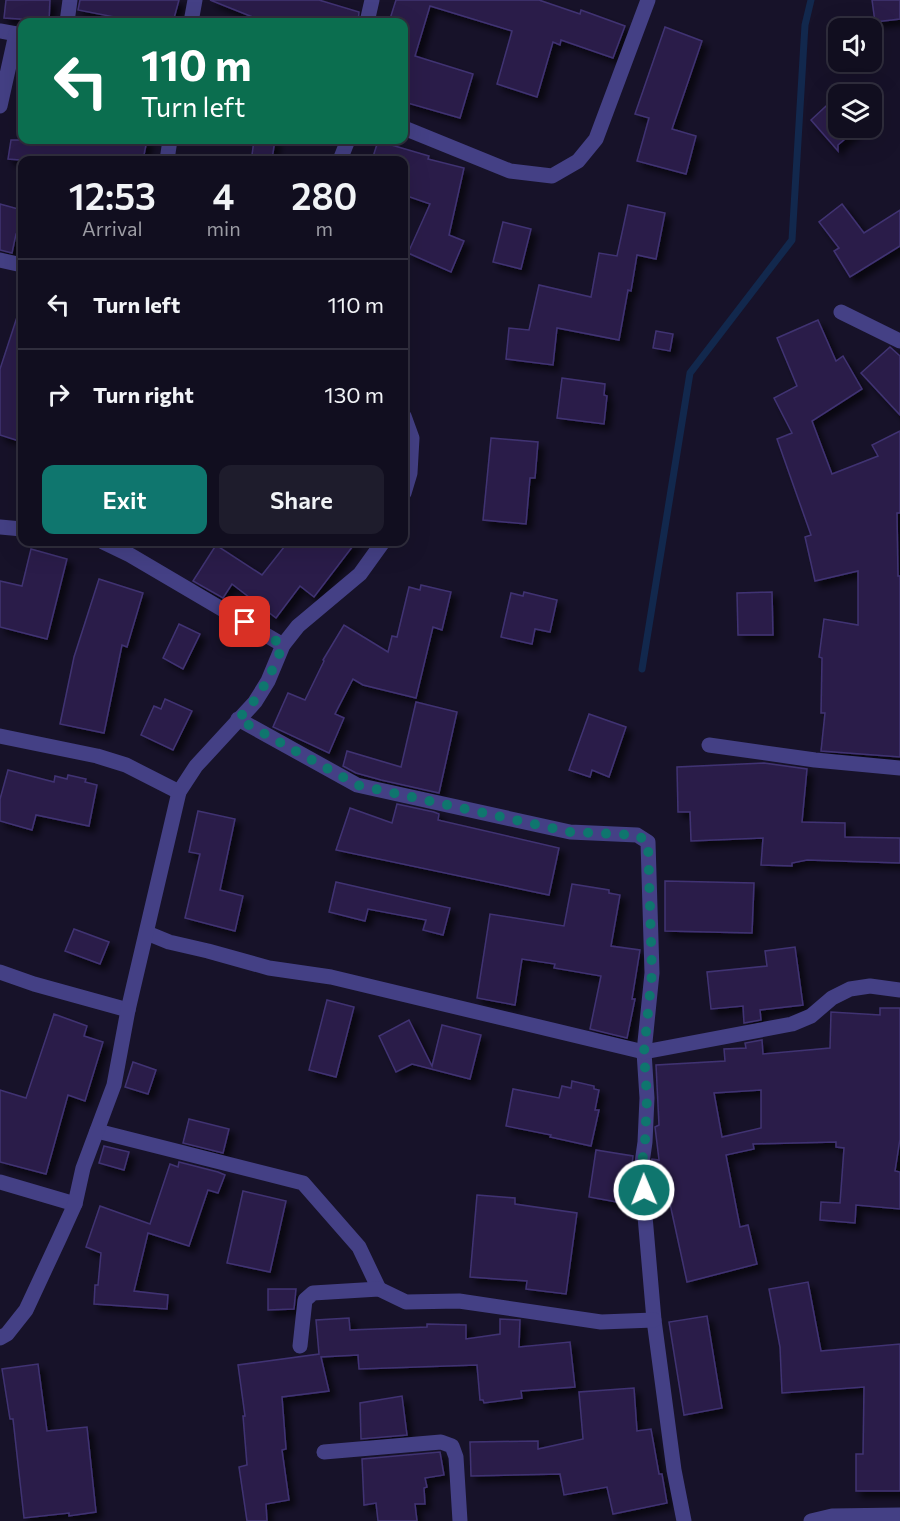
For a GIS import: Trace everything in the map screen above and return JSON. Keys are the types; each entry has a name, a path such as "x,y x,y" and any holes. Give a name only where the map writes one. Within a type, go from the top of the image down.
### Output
{"street":[{"path":"68,18 70,0"},
{"path":"192,18 195,0"},
{"path":"368,18 372,0"},
{"path":"408,131 510,171 552,176 578,161 596,139 648,0"},
{"path":"0,31 18,34"},
{"path":"0,106 18,38"},
{"path":"0,260 18,264"},
{"path":"842,312 900,341"},
{"path":"408,427 412,438 408,479"},
{"path":"0,527 18,529"},
{"path":"111,546 283,645"},
{"path":"0,1338 7,1334 26,1310 75,1204 83,1168 114,1084 128,1010 179,792 196,766 255,702 268,681 283,645 298,626 360,574 380,546"},
{"path":"238,719 357,785 570,832 637,835 648,842 652,973 644,1052 647,1098 641,1170 654,1320 674,1470 684,1521"},
{"path":"0,736 97,756 126,765 179,792"},
{"path":"709,745 815,760 900,768"},
{"path":"147,933 169,942 269,968 332,977 644,1052 792,1024 811,1016 832,998 850,989 870,986 900,990"},
{"path":"0,972 128,1010"},
{"path":"97,1131 303,1183 359,1247 379,1289"},
{"path":"0,1182 75,1204"},
{"path":"300,1346 305,1300 313,1293 379,1289 406,1302 459,1301 601,1322 654,1320"},
{"path":"324,1452 441,1442 452,1446 456,1458 460,1521"},
{"path":"811,1521 832,1516 900,1515"}],"building":[{"path":"6,0 50,0 49,18 4,18"},
{"path":"80,0 179,0 174,18 119,18 78,10"},
{"path":"210,0 319,0 359,12 358,18 255,18"},
{"path":"396,0 539,0 580,14 581,10 625,26 613,58 561,40 560,45 553,42 537,97 497,84 512,31 430,6 415,56 473,74 460,118 408,103 408,18 390,18"},
{"path":"872,0 900,0 900,19 882,21 882,18 874,18"},
{"path":"665,27 702,41 672,129 696,136 686,174 637,161 649,118 635,114"},
{"path":"828,104 828,138 846,138 838,145 838,151 811,120"},
{"path":"11,140 18,140 18,144 146,144 144,156 18,156 18,160 8,159"},
{"path":"253,144 274,144 272,156 252,155"},
{"path":"377,144 388,144 429,156 428,159 464,168 449,235 464,241 451,272 408,253 430,204 408,196 408,156 373,156"},
{"path":"0,204 18,209 18,234 16,234 12,253 0,250"},
{"path":"842,204 864,233 900,210 900,246 850,277 834,251 839,248 819,222"},
{"path":"628,205 665,213 656,259 637,255 619,340 557,328 553,365 506,359 509,328 529,330 539,285 591,297 599,253 617,256"},
{"path":"503,222 531,229 521,269 493,262"},
{"path":"18,314 18,441 0,435 0,369"},
{"path":"818,320 836,361 843,356 862,389 812,421 832,474 878,456 872,445 900,431 900,513 897,513 898,576 900,576 900,757 821,751 825,713 821,713 822,658 819,657 824,619 858,625 858,571 815,581 805,537 811,535 777,439 792,433 774,398 797,386 777,338"},
{"path":"656,331 673,334 670,351 653,348"},
{"path":"890,347 900,356 900,415 861,373"},
{"path":"562,378 605,384 604,395 607,396 604,424 557,418"},
{"path":"491,438 538,442 535,478 530,478 526,524 483,520"},
{"path":"215,546 262,575 285,546 353,546 314,597 300,586 276,618 232,584 223,598 193,581"},
{"path":"31,549 67,559 47,639 0,627 0,581 22,586"},
{"path":"99,579 143,593 127,647 122,645 104,733 60,724 74,657"},
{"path":"421,585 451,592 442,630 433,627 416,698 363,685 353,679 335,714 344,718 329,753 273,727 288,693 305,700 323,660 344,625 388,652 392,636 397,637 409,587 420,590"},
{"path":"524,592 557,600 550,632 535,629 532,644 501,637 511,593 523,596"},
{"path":"772,592 773,635 738,635 737,593"},
{"path":"179,624 200,634 183,669 163,658"},
{"path":"165,699 192,711 173,750 141,735 154,706 161,709"},
{"path":"416,702 457,712 439,793 356,773 343,766 347,751 401,767"},
{"path":"589,714 626,727 609,777 592,770 590,777 569,770"},
{"path":"764,763 807,769 802,822 845,823 845,837 900,838 900,863 807,860 792,863 792,866 761,865 763,838 691,841 690,812 678,812 677,767"},
{"path":"8,770 54,782 55,776 67,779 68,775 86,779 85,782 97,785 89,826 36,815 32,830 0,821 0,799"},
{"path":"397,804 434,812 439,814 438,820 559,848 549,895 336,850 350,808 392,823"},
{"path":"198,811 235,819 220,890 243,896 235,931 185,918 200,854 189,852"},
{"path":"665,881 754,883 752,933 665,931"},
{"path":"336,882 450,908 443,935 423,930 426,920 368,909 365,921 329,912"},
{"path":"572,884 609,890 609,893 620,895 611,946 640,950 632,999 635,999 627,1038 590,1029 601,976 554,968 555,964 522,959 515,1005 477,998 490,914 564,926"},
{"path":"74,929 109,942 100,964 65,951"},
{"path":"795,947 803,1005 760,1010 761,1020 744,1023 743,1006 711,1009 707,972 767,966 765,951"},
{"path":"327,1000 354,1007 336,1077 309,1070"},
{"path":"880,1008 900,1008 900,1139 895,1171 900,1172 900,1209 856,1205 855,1223 820,1220 821,1202 840,1203 844,1148 836,1147 836,1142 753,1144 754,1149 726,1155 740,1227 748,1225 757,1264 687,1282 667,1190 658,1192 652,1165 652,1159 659,1160 655,1127 659,1125 656,1065 725,1061 724,1049 746,1048 745,1043 762,1040 763,1054 830,1048 831,1012 880,1015","holes":["761,1090 761,1128 722,1137 714,1093"]},
{"path":"54,1014 87,1026 84,1036 103,1042 85,1101 68,1095 46,1174 0,1162 0,1090 26,1098"},
{"path":"409,1020 432,1066 442,1025 481,1035 470,1079 412,1064 396,1072 379,1036"},
{"path":"133,1062 156,1070 148,1094 125,1087"},
{"path":"572,1081 594,1086 594,1089 599,1090 595,1110 599,1110 591,1146 506,1126 513,1089 559,1098 562,1086 571,1088"},
{"path":"189,1119 229,1129 223,1153 183,1143"},
{"path":"104,1146 129,1152 124,1170 99,1163"},
{"path":"596,1150 633,1156 628,1204 589,1197"},
{"path":"179,1162 225,1175 218,1193 208,1190 189,1246 148,1233 134,1291 168,1295 167,1309 94,1304 101,1253 86,1247 100,1206 150,1224 170,1164 178,1167"},
{"path":"243,1191 286,1201 270,1272 227,1263"},
{"path":"477,1195 515,1198 515,1204 577,1213 566,1294 526,1289 527,1281 470,1277"},
{"path":"808,1282 821,1351 900,1344 900,1491 856,1491 856,1454 863,1454 864,1387 782,1393 780,1347 769,1289"},
{"path":"268,1289 296,1289 294,1309 268,1310"},
{"path":"707,1316 722,1408 684,1415 669,1322"},
{"path":"349,1318 350,1330 427,1327 427,1324 466,1325 466,1339 500,1334 500,1319 520,1320 519,1347 570,1342 575,1387 521,1391 522,1398 484,1403 480,1400 477,1365 359,1369 358,1355 321,1357 329,1391 282,1397 286,1449 282,1450 289,1500 266,1504 267,1521 247,1521 239,1467 247,1465 243,1416 245,1416 238,1365 319,1354 316,1320"},
{"path":"38,1364 47,1431 87,1427 96,1512 24,1518 13,1419 10,1419 2,1369"},
{"path":"634,1388 637,1431 651,1429 667,1503 613,1514 607,1487 564,1495 560,1474 471,1476 470,1442 538,1441 538,1449 583,1439 579,1392"},
{"path":"402,1396 407,1435 361,1439 360,1403"},
{"path":"440,1452 444,1475 425,1478 427,1487 424,1488 425,1504 415,1504 417,1521 378,1521 376,1503 364,1505 362,1459"}],"waterway":[{"path":"642,669 690,373 792,240 805,25 811,0"}],"route":[{"path":"245,622 283,645 268,681 255,702 238,719 357,785 570,832 637,835 648,842 652,973 644,1052 647,1098 641,1170 644,1190"}]}
